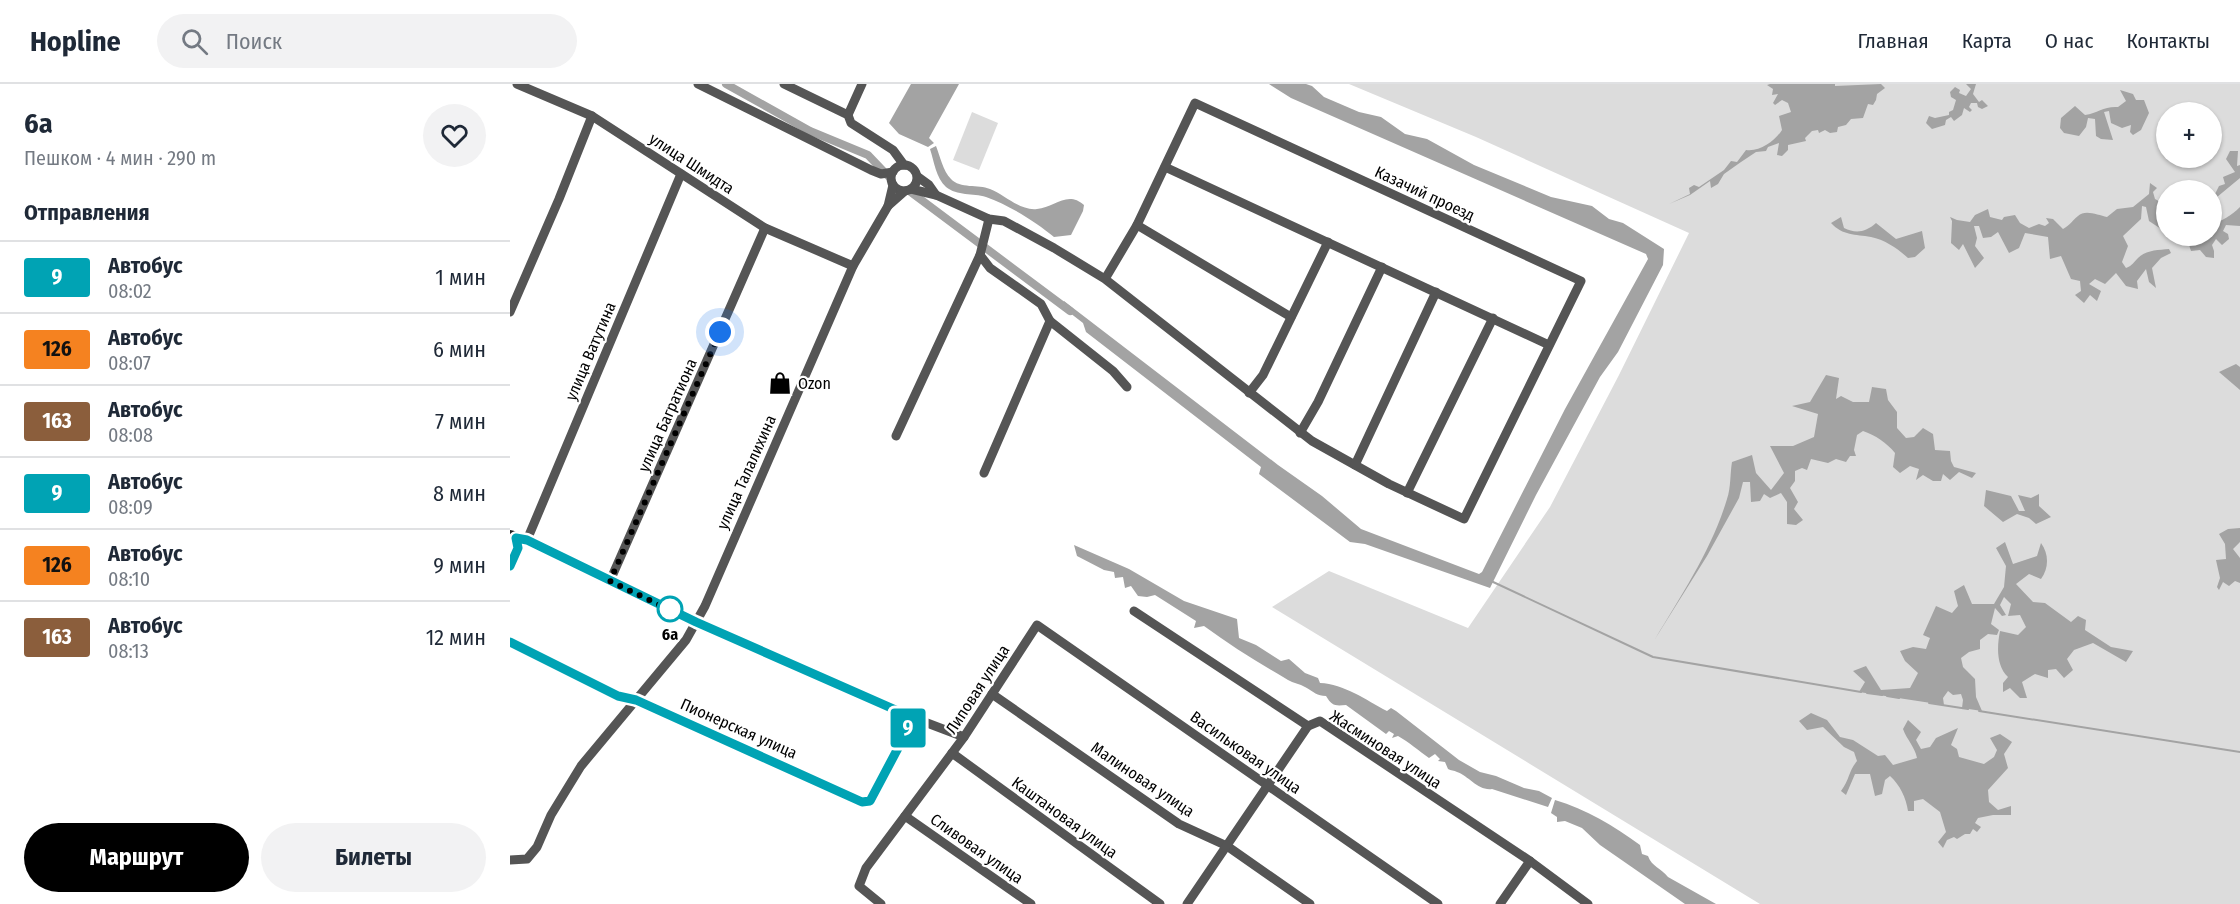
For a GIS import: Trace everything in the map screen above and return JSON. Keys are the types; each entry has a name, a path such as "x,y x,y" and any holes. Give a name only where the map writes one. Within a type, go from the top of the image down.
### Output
{"street":[{"name":"улица Шмидта","path":"517,84 592,116 765,228 853,266"},
{"path":"698,84 871,170 881,174 893,172"},
{"path":"784,84 804,88 848,115 851,123 893,150 904,165"},
{"path":"848,115 862,84"},
{"name":"Казачий проезд","path":"1105,279 1137,225 1195,103 1581,281 1464,519 1407,493"},
{"path":"510,312 592,116"},
{"path":"888,206 893,185 891,181 893,172 897,167 904,165 910,166 936,195"},
{"path":"1165,167 1549,345"},
{"name":"улица Ватутина","path":"518,538 681,174"},
{"path":"888,206 916,184 918,177"},
{"path":"893,185 898,189 936,195 988,219 1004,221 1105,279 1300,433 1407,493 1493,318"},
{"name":"улица Талалихина","path":"510,860 527,859 537,847 550,815 581,766 686,640 853,266 888,206"},
{"path":"896,436 980,255 988,219"},
{"path":"1137,225 1291,317"},
{"name":"улица Багратиона","path":"610,581 765,228"},
{"path":"1249,393 1263,375 1328,242"},
{"path":"980,255 990,268 1041,304 1050,321 1113,371 1127,387"},
{"path":"1300,433 1318,402 1382,267"},
{"path":"1355,465 1436,292"},
{"path":"984,474 1050,321"},
{"path":"510,566 518,548 518,538 696,622 914,718 964,737"},
{"name":"Жасминовая улица","path":"1134,611 1308,726 1320,721 1530,861 1588,904"},
{"name":"Липовая улица","path":"881,904 859,886 866,868 964,737 1037,625"},
{"name":"Васильковая улица","path":"1037,625 1438,904"},
{"name":"Пионерская улица","path":"510,642 618,696 636,700 862,802 870,801 914,718"},
{"name":"Малиновая улица","path":"992,694 1179,824 1227,846 1310,904"},
{"path":"1186,904 1308,726"},
{"name":"Каштановая улица","path":"952,753 1160,904"},
{"name":"Сливовая улица","path":"905,816 1031,904"},
{"path":"1500,904 1530,861"}],"shaded area":[{"path":"911,84 959,84 929,138 934,143 928,147 899,134 889,123"},
{"path":"1269,84 1312,86 1324,97 1359,112 1381,117 1405,134 1427,139 1474,165 1551,197 1592,206 1609,219 1623,223 1664,249 1663,265 1618,352 1600,377 1536,495 1490,588 1365,544 1350,542 1259,474 1261,467 1086,332 1083,323 1061,306 1064,301 1322,496 1361,529 1479,574 1482,572 1565,409 1648,259 1646,254 1291,98"},
{"path":"1349,84 2240,84 2240,904 1760,904 1272,607 1329,571 1468,628 1550,507 1619,375 1689,233 1476,137"},
{"path":"1835,84 1835,86 1881,84 1885,88 1877,94 1873,105 1868,104 1863,118 1851,119 1846,125 1838,127 1837,132 1812,131 1805,138 1806,141 1788,145 1788,150 1782,156 1777,155 1779,143 1768,147 1766,151 1756,152 1724,174 1718,184 1711,188 1710,181 1690,195 1669,204 1690,194 1689,188 1694,185 1699,187 1724,170 1731,161 1737,162 1746,150 1762,147 1779,134 1782,130 1779,116 1791,112 1788,103 1782,100 1775,105 1773,103 1778,94 1772,95 1773,89 1767,85"},
{"path":"1966,84 1976,84 1973,94 1979,102 1982,100 1988,106 1982,109 1977,103 1971,103 1970,112 1964,108 1962,115 1954,121 1951,117 1946,120 1945,125 1932,129 1926,123 1929,116 1935,118 1949,115 1956,100 1951,97 1950,92 1955,87 1960,90 1959,93 1966,96 1971,89"},
{"path":"2120,90 2133,94 2136,100 2144,100 2149,113 2141,130 2133,135 2130,132 2131,125 2122,128 2111,123 2109,111 2104,112 2113,140 2096,136 2095,119 2088,118 2086,127 2079,136 2064,133 2060,128 2061,118 2075,106 2085,115 2118,107 2126,101"},
{"path":"972,112 998,123 979,170 953,160"},
{"path":"936,146 946,172 959,184 990,189 1031,209 1043,208 1066,199 1078,201 1084,205 1083,211 1071,235 1054,237 1031,220 1004,205 986,197 950,190 938,174 930,149"},
{"path":"2230,151 2238,151 2237,166 2240,165 2240,178 2222,193 2222,185 2225,184 2223,177 2235,172 2226,159"},
{"path":"2150,183 2156,187 2153,192 2156,200 2156,226 2149,221 2146,207 2142,206 2141,219 2123,236 2128,246 2122,262 2126,268 2145,253 2169,249 2171,253 2161,258 2152,268 2156,288 2149,282 2146,269 2137,281 2138,289 2126,286 2116,273 2105,284 2095,279 2089,284 2101,291 2097,301 2090,295 2084,303 2075,295 2081,291 2080,281 2071,279 2061,256 2050,259 2048,237 2025,233 2019,248 2009,253 1998,232 1991,237 1983,238 1979,226 1974,226 1977,238 1975,246 1984,258 1975,268 1963,244 1959,250 1951,243 1952,221 1950,217 1970,222 1975,215 1988,209 1990,217 2002,220 2004,217 2015,215 2020,223 2029,228 2039,224 2045,226 2049,223 2046,218 2053,219 2063,229 2081,214 2092,213 2107,217 2117,209 2133,207 2149,194"},
{"path":"2240,207 2240,226 2226,225 2223,231 2228,234 2229,239 2222,245 2222,220"},
{"path":"1841,217 1844,228 1848,230 1861,231 1876,223 1896,239 1922,231 1925,248 1915,257 1908,258 1881,240 1850,234 1831,223"},
{"path":"2189,246 2212,246 2214,258 2206,257 2200,250 2191,251"},
{"path":"2236,364 2240,367 2240,390 2219,372"},
{"path":"1826,375 1839,378 1836,399 1841,396 1853,402 1869,402 1872,387 1886,389 1888,400 1897,412 1897,428 1906,438 1914,437 1923,428 1933,434 1935,450 1950,451 1954,467 1976,473 1972,478 1959,472 1950,480 1943,474 1941,481 1933,481 1923,475 1916,480 1919,469 1910,466 1900,473 1893,467 1895,453 1892,449 1863,431 1857,435 1854,450 1856,456 1850,456 1846,462 1836,459 1828,463 1811,459 1807,470 1802,468 1795,471 1795,481 1790,488 1798,502 1794,509 1803,520 1796,525 1787,524 1787,502 1781,493 1770,498 1764,494 1760,501 1751,502 1750,482 1743,482 1739,498 1707,556 1655,639 1696,571 1721,518 1728,494 1732,462 1752,455 1756,473 1771,490 1784,473 1770,446 1793,446 1814,437 1818,414 1792,406 1810,402"},
{"path":"1986,490 2011,496 2019,511 2025,511 2018,495 2031,498 2039,494 2039,506 2051,517 2036,524 2029,518 2017,514 2003,522 1984,506"},
{"path":"2240,528 2240,542 2233,549 2240,558 2240,583 2235,581 2229,586 2223,582 2219,590 2217,587 2220,578 2216,560 2226,559 2225,544 2219,534 2228,529"},
{"path":"2005,542 2013,564 2037,556 2041,543 2047,556 2044,575 2041,579 2029,574 2016,584 2033,602 2045,603 2071,622 2078,616 2086,620 2085,630 2111,647 2133,651 2126,662 2093,643 2074,650 2067,659 2073,670 2064,678 2056,669 2048,670 2048,678 2035,674 2022,682 2027,698 2020,698 2010,688 2003,692 2003,683 2008,677 1999,662 2000,631 2018,635 2026,627 2020,615 2008,616 2011,604 2004,597 2000,605 2006,615 2002,616 1995,608 1991,624 1999,630 1997,635 1988,634 1980,640 1980,649 1969,652 1961,658 1963,667 1975,679 1976,697 1982,711 1962,708 1961,694 1953,695 1948,691 1943,698 1944,705 1859,692 1865,682 1853,671 1866,666 1881,690 1910,688 1918,673 1905,661 1900,651 1913,647 1926,649 1930,638 1923,635 1936,606 1952,613 1958,606 1954,591 1964,585 1972,604 1994,604 2004,587 2006,566 1996,548"},
{"path":"1074,545 1129,569 1184,601 1237,619 1239,638 1256,645 1281,661 1289,659 1305,673 1318,678 1320,683 1346,689 1387,711 1391,708 1459,760 1480,772 1539,791 1552,798 1548,807 1478,786 1456,771 1448,769 1445,762 1438,761 1440,759 1435,754 1429,758 1398,736 1392,738 1394,734 1389,731 1386,734 1346,705 1334,705 1326,696 1288,680 1204,626 1194,628 1196,621 1155,595 1138,596 1131,586 1125,588 1123,577 1115,578 1114,572 1104,570 1077,556"},
{"path":"1811,713 1827,720 1840,737 1853,740 1878,756 1885,755 1893,765 1917,758 1903,729 1908,720 1921,732 1916,740 1921,749 1930,747 1936,738 1958,728 1951,745 1957,749 1959,757 1984,764 1994,757 1997,750 1990,738 2000,734 2012,742 2004,754 2008,768 1988,790 1989,802 1998,810 2011,806 2011,815 1978,818 1975,823 1981,827 1977,832 1973,829 1970,834 1947,840 1943,848 1938,842 1946,832 1940,812 1923,799 1914,801 1914,811 1908,811 1902,792 1890,776 1885,780 1882,794 1875,796 1870,774 1855,774 1846,795 1841,791 1857,761 1854,752 1844,747 1823,727 1807,730 1799,721"},
{"path":"1555,800 1589,813 1620,831 1640,845 1642,854 1648,856 1652,863 1668,877 1716,904 1685,904 1600,845 1582,828 1565,821 1557,822 1557,817 1551,813"}],"waterway":[{"path":"726,84 810,131 868,155 888,176"},
{"path":"908,190 1070,311"},
{"path":"1491,581 1653,657 1861,692"},
{"path":"1867,693 1882,695"},
{"path":"1887,696 1899,698"},
{"path":"1929,703 1968,709"},
{"path":"1979,711 2240,752"}],"bus line":[{"name":"9","path":"510,566 518,548 516,538 527,540 696,622 914,718 870,801 862,802 636,700 618,696 510,642"}],"place":[{"name":"Ozon","path":"780,383"},
{"name":"6а","path":"670,609"}],"route":[{"path":"670,609 674,612 610,581 720,332"}]}
